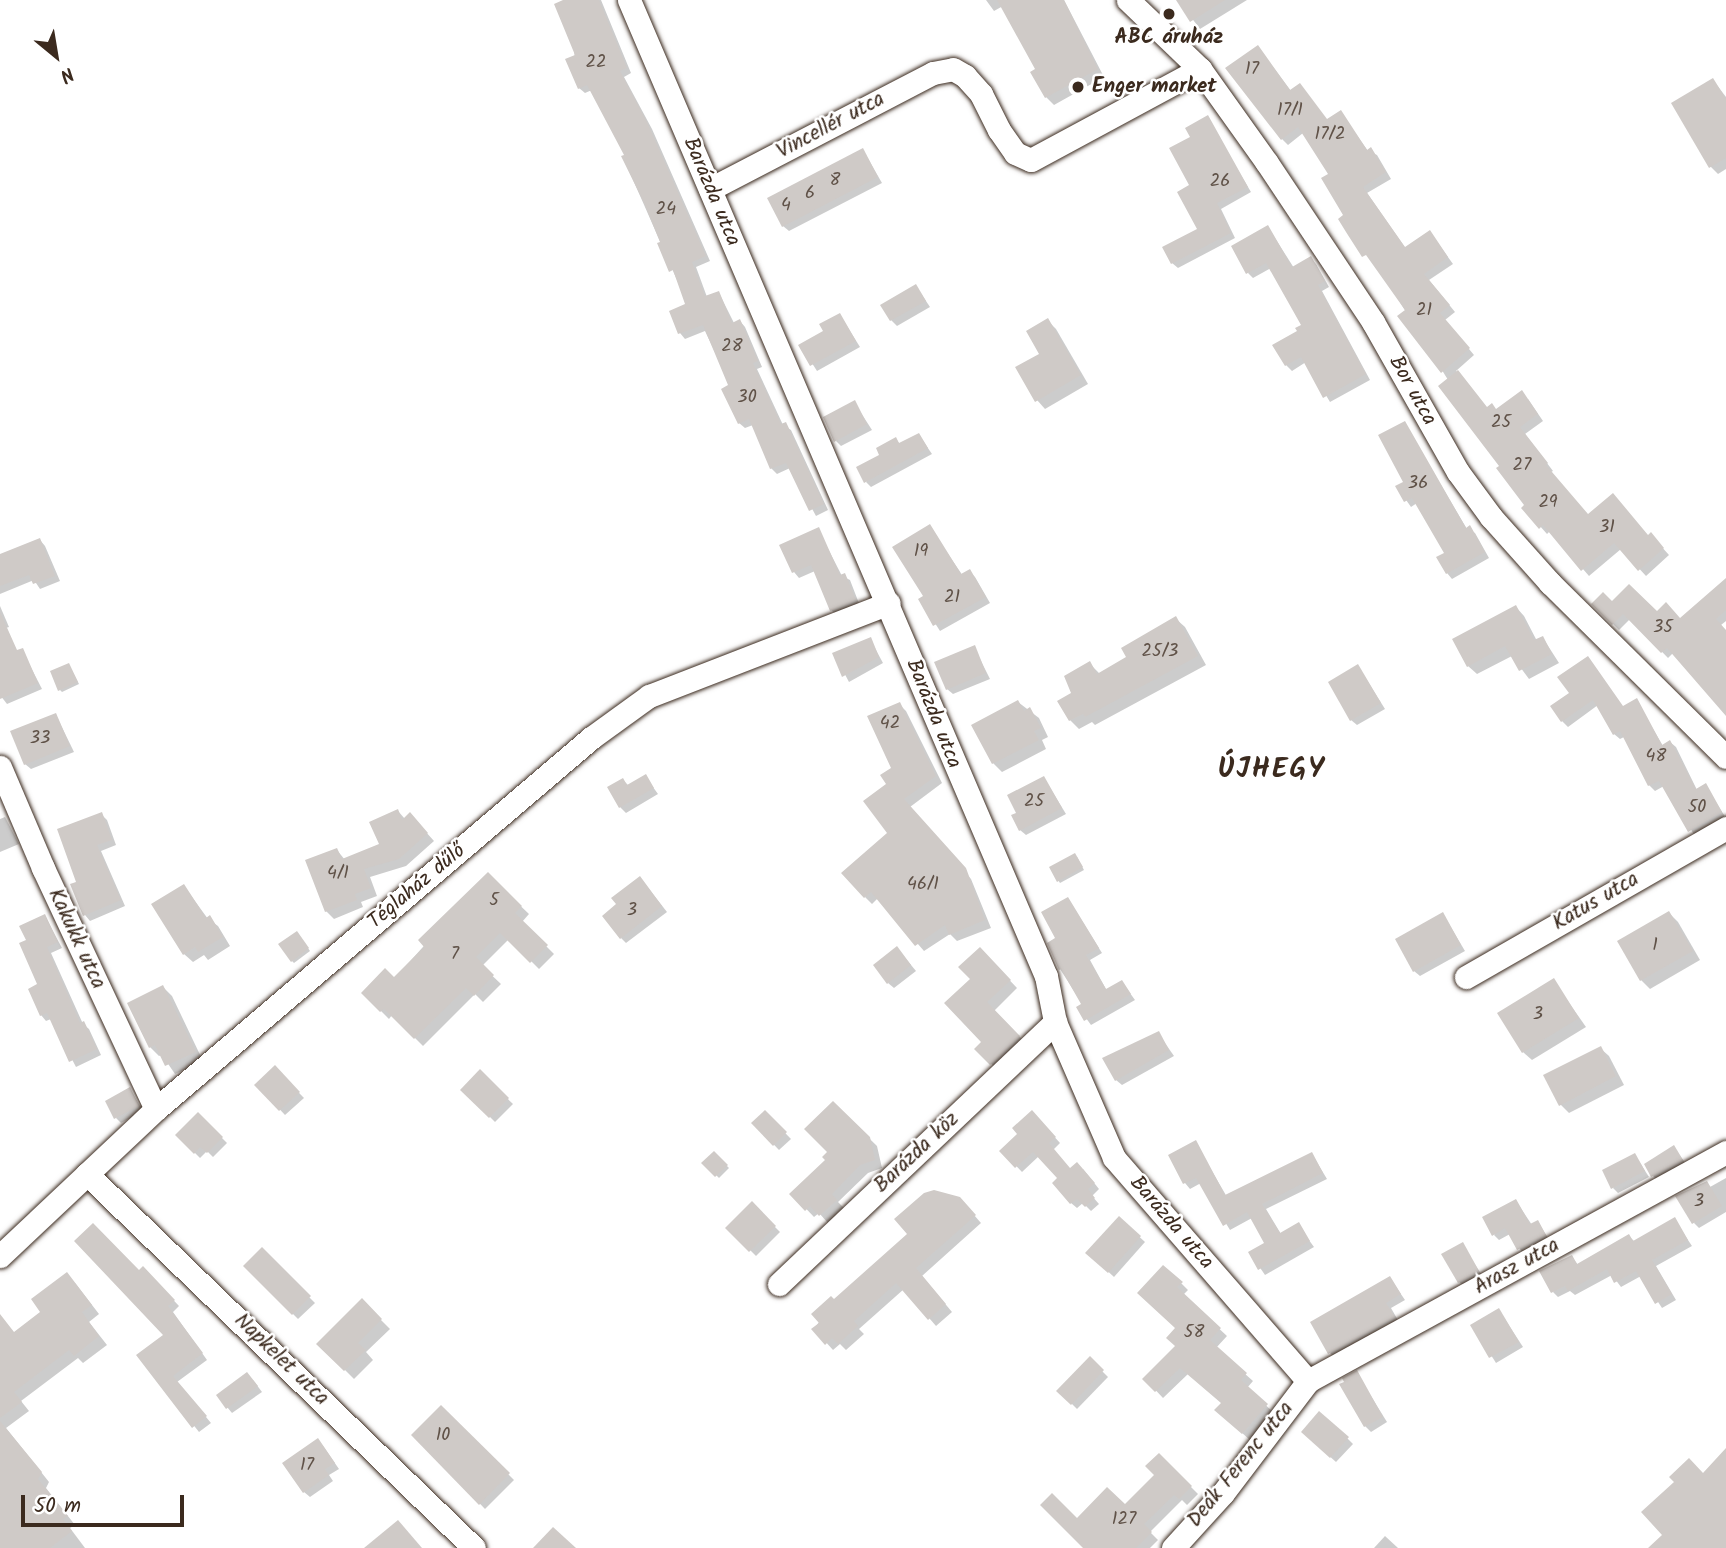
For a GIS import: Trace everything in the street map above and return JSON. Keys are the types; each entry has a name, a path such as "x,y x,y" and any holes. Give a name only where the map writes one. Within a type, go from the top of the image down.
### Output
{"street":[{"name":"Barázda utca","path":"629,0 889,603 936,723 1046,976 1055,1022 1114,1158 1308,1381"},
{"name":"Bor utca","path":"1128,0 1200,69 1373,322 1458,472 1491,517 1550,583 1726,757"},
{"name":"Vincellér utca","path":"710,189 933,73 953,69 965,76 981,94 999,130 1015,153 1031,160 1200,69"},
{"name":"Téglaház dűlő","path":"0,1256 156,1109 592,738 649,696 889,603"},
{"name":"Kakukk utca","path":"0,767 43,868 156,1109"},
{"name":"Katus utca","path":"1466,977 1726,828"},
{"name":"Barázda köz","path":"779,1284 1055,1022"},
{"name":"Arasz utca","path":"1308,1381 1726,1152"},
{"name":"Napkelet utca","path":"87,1174 474,1548"},
{"name":"Deák Ferenc utca","path":"1173,1548 1223,1493 1308,1381"}],"building":[{"path":"563,0 599,0 627,68 620,71 647,122 706,256 692,262 705,296 719,291 732,323 740,319 758,361 753,363 781,424 786,422 824,504 809,511 786,463 770,469 749,419 738,424 721,389 728,385 703,325 678,334 669,311 685,304 673,270 669,272 644,203 621,156 624,155 587,85 578,89 565,59 575,55 554,4"},
{"path":"997,0 1064,0 1098,69 1045,98 1030,72 1035,69"},
{"path":"1176,0 1225,0 1190,22"},
{"path":"1258,45 1290,90 1300,83 1327,119 1341,110 1367,150 1371,147 1386,172 1363,187 1405,247 1430,230 1448,257 1424,274 1450,305 1440,313 1470,348 1441,373 1397,316 1405,310 1366,255 1362,257 1338,219 1343,215 1321,178 1328,174 1298,127 1281,140 1225,68"},
{"path":"1713,78 1726,99 1726,158 1709,168 1671,103"},
{"path":"1208,115 1248,187 1217,203 1231,233 1171,264 1162,247 1197,229 1177,192 1189,185 1169,148 1190,137 1185,128"},
{"path":"863,148 878,177 782,227 767,198"},
{"path":"1268,225 1292,267 1311,256 1325,281 1318,285 1366,374 1323,398 1301,357 1285,366 1272,345 1297,331 1295,328 1301,325 1266,263 1246,274 1231,246"},
{"path":"916,284 926,301 890,321 880,305"},
{"path":"840,313 856,341 810,366 798,345 823,331 819,324"},
{"path":"1048,318 1081,375 1035,402 1015,367 1039,354 1026,331"},
{"path":"1458,370 1487,407 1492,403 1496,409 1522,390 1538,414 1520,427 1548,463 1546,465 1588,514 1613,493 1648,535 1651,532 1664,548 1638,571 1614,543 1581,571 1543,525 1539,529 1521,508 1524,505 1496,468 1499,466 1438,386"},
{"path":"855,400 867,424 834,442 823,417"},
{"path":"1405,421 1466,528 1470,525 1485,552 1446,574 1436,557 1444,553 1412,498 1404,502 1395,486 1403,482 1378,435"},
{"path":"919,433 928,448 864,483 856,467 879,455 876,448 896,437 899,443"},
{"path":"930,524 961,574 970,569 986,597 933,626 918,599 923,596 892,547"},
{"path":"819,527 840,575 845,573 856,600 830,611 811,565 792,573 779,545"},
{"path":"40,538 55,576 33,584 29,575 0,586 0,554"},
{"path":"1726,578 1726,610 1716,619 1726,630 1726,716 1667,648 1661,653 1623,614 1612,625 1591,604 1603,592 1612,601 1629,584 1657,611 1666,602 1680,618"},
{"path":"1516,605 1534,640 1543,636 1552,654 1519,671 1505,646 1467,667 1452,639"},
{"path":"0,612 17,650 23,648 38,683 0,699"},
{"path":"1176,616 1198,656 1085,717 1083,714 1069,721 1057,701 1071,693 1064,676 1090,661 1097,674 1126,657 1121,648"},
{"path":"871,637 879,657 842,677 832,653"},
{"path":"975,645 986,673 946,690 934,662"},
{"path":"1588,656 1623,706 1637,698 1662,745 1670,740 1696,789 1706,783 1722,812 1688,832 1659,781 1648,786 1620,731 1613,735 1593,700 1561,722 1550,706 1569,693 1557,677"},
{"path":"69,663 78,682 58,691 50,671"},
{"path":"1358,664 1381,703 1350,721 1328,682"},
{"path":"1018,700 1024,711 1030,707 1041,728 1034,731 1039,740 992,764 971,725"},
{"path":"900,702 936,776 904,799 966,868 985,920 949,935 945,925 915,946 871,892 864,898 841,873 887,833 863,801 886,784 880,775 891,768 867,716"},
{"path":"56,713 70,746 24,765 10,731"},
{"path":"646,774 654,788 619,808 607,787 623,778 627,785"},
{"path":"1044,776 1062,808 1019,831 1011,815 1016,813 1007,795"},
{"path":"398,809 402,820 410,812 428,833 399,859 364,869 371,888 355,894 357,900 325,912 305,860 337,848 342,859 379,844 369,822"},
{"path":"102,812 112,840 97,845 121,900 83,916 70,884 76,882 57,829"},
{"path":"1075,853 1083,867 1057,882 1049,867"},
{"path":"488,872 522,906 515,913 548,945 530,963 500,933 476,957 494,975 474,996 466,988 414,1039 384,1009 380,1012 361,993 385,968 394,977 424,947 418,940"},
{"path":"640,876 662,906 620,939 602,916 616,904 611,898"},
{"path":"184,884 206,918 210,915 223,937 198,952 195,947 183,955 151,904"},
{"path":"1068,897 1099,948 1086,955 1106,989 1122,980 1131,994 1084,1021 1076,1007 1081,1004 1061,969 1059,970 1047,943 1055,938 1041,912"},
{"path":"1669,911 1693,951 1640,981 1617,941"},
{"path":"1443,912 1461,945 1413,972 1395,939"},
{"path":"45,914 58,942 47,947 80,1023 84,1021 97,1049 69,1062 47,1013 40,1016 28,989 37,984 19,943 26,940 19,926"},
{"path":"297,931 309,948 291,962 278,944"},
{"path":"897,946 911,965 887,984 873,965"},
{"path":"980,947 1011,980 987,1002 1020,1036 990,1065 974,1049 981,1042 944,1003 970,979 958,967"},
{"path":"1554,978 1579,1018 1522,1053 1497,1013"},
{"path":"163,985 196,1052 165,1066 155,1045 149,1048 127,1003"},
{"path":"1159,1031 1169,1050 1115,1081 1102,1058"},
{"path":"1601,1046 1616,1076 1559,1106 1543,1075"},
{"path":"275,1065 300,1092 279,1111 254,1085"},
{"path":"480,1069 509,1098 489,1118 460,1090"},
{"path":"130,1087 139,1106 114,1119 105,1101"},
{"path":"833,1101 870,1137 875,1160 860,1165 832,1194 837,1200 819,1216 810,1206 805,1211 789,1194 825,1160 822,1157 827,1152 804,1129"},
{"path":"765,1110 787,1132 773,1146 751,1123"},
{"path":"1032,1110 1056,1137 1049,1143 1070,1168 1077,1162 1095,1183 1088,1189 1095,1198 1085,1207 1077,1199 1070,1204 1052,1183 1057,1178 1033,1152 1015,1168 999,1151 1017,1134 1012,1128"},
{"path":"198,1112 223,1137 207,1153 200,1147 194,1154 175,1135"},
{"path":"1196,1140 1225,1195 1312,1152 1323,1173 1262,1204 1280,1233 1299,1222 1310,1241 1258,1270 1248,1252 1264,1243 1247,1212 1223,1226 1196,1178 1183,1184 1168,1155"},
{"path":"1674,1145 1683,1160 1651,1177 1644,1164"},
{"path":"714,1151 728,1165 715,1177 701,1163"},
{"path":"1635,1153 1645,1171 1611,1189 1602,1170"},
{"path":"1707,1181 1722,1206 1692,1224 1675,1196"},
{"path":"934,1190 960,1197 976,1215 916,1268 946,1304 928,1320 896,1283 854,1321 858,1326 838,1344 832,1338 825,1345 811,1329 819,1323 811,1314 831,1296 834,1299 907,1234 894,1219 924,1193"},
{"path":"1516,1199 1530,1224 1538,1220 1546,1235 1517,1250 1505,1228 1492,1236 1482,1217"},
{"path":"752,1201 776,1226 749,1252 725,1228"},
{"path":"1119,1216 1141,1236 1108,1273 1085,1253"},
{"path":"1675,1217 1688,1240 1652,1260 1672,1294 1655,1304 1636,1271 1614,1283 1607,1269 1568,1291 1565,1286 1551,1293 1539,1271 1572,1255 1577,1264 1629,1234 1633,1241"},
{"path":"93,1223 139,1270 143,1266 175,1300 168,1306 203,1353 173,1376 207,1416 192,1428 136,1355 163,1335 74,1241"},
{"path":"1463,1242 1479,1271 1458,1283 1441,1254"},
{"path":"262,1247 311,1296 292,1315 243,1266"},
{"path":"1163,1265 1183,1282 1177,1287 1221,1328 1210,1340 1247,1373 1241,1380 1268,1404 1242,1434 1214,1410 1221,1403 1180,1368 1155,1392 1142,1379 1175,1346 1166,1338 1175,1328 1137,1293"},
{"path":"67,1272 92,1305 82,1312 99,1336 74,1356 69,1350 14,1392 22,1402 0,1418 0,1314 14,1332 40,1312 31,1299"},
{"path":"1390,1276 1401,1294 1386,1303 1395,1317 1328,1354 1310,1322"},
{"path":"362,1298 382,1319 358,1343 366,1350 344,1371 316,1344"},
{"path":"1499,1308 1519,1342 1489,1358 1470,1325"},
{"path":"1090,1356 1104,1370 1071,1405 1056,1391"},
{"path":"1357,1370 1383,1417 1364,1427 1339,1384 1344,1382 1342,1378"},
{"path":"247,1372 258,1386 226,1409 216,1395"},
{"path":"441,1405 510,1473 479,1505 411,1435"},
{"path":"1319,1411 1349,1437 1330,1458 1301,1432"},
{"path":"0,1421 42,1472 38,1479 68,1516 63,1519 72,1531 50,1548 0,1548"},
{"path":"318,1438 335,1463 325,1469 329,1475 303,1493 282,1463"},
{"path":"1726,1448 1726,1548 1648,1548 1662,1535 1641,1512 1674,1482 1669,1477 1689,1458 1703,1473"},
{"path":"1159,1453 1192,1486 1179,1499 1174,1495 1144,1524 1152,1532 1136,1548 1083,1548 1040,1505 1052,1493 1077,1518 1107,1487 1125,1504 1154,1475 1145,1466"},
{"path":"398,1520 422,1548 364,1548"},
{"path":"553,1527 576,1548 533,1548"}],"place":[{"name":"ABC áruház","path":"1169,14"},
{"name":"Enger market","path":"1078,87"}],"district":[{"name":"ÚJHEGY","path":"1272,770"}]}
